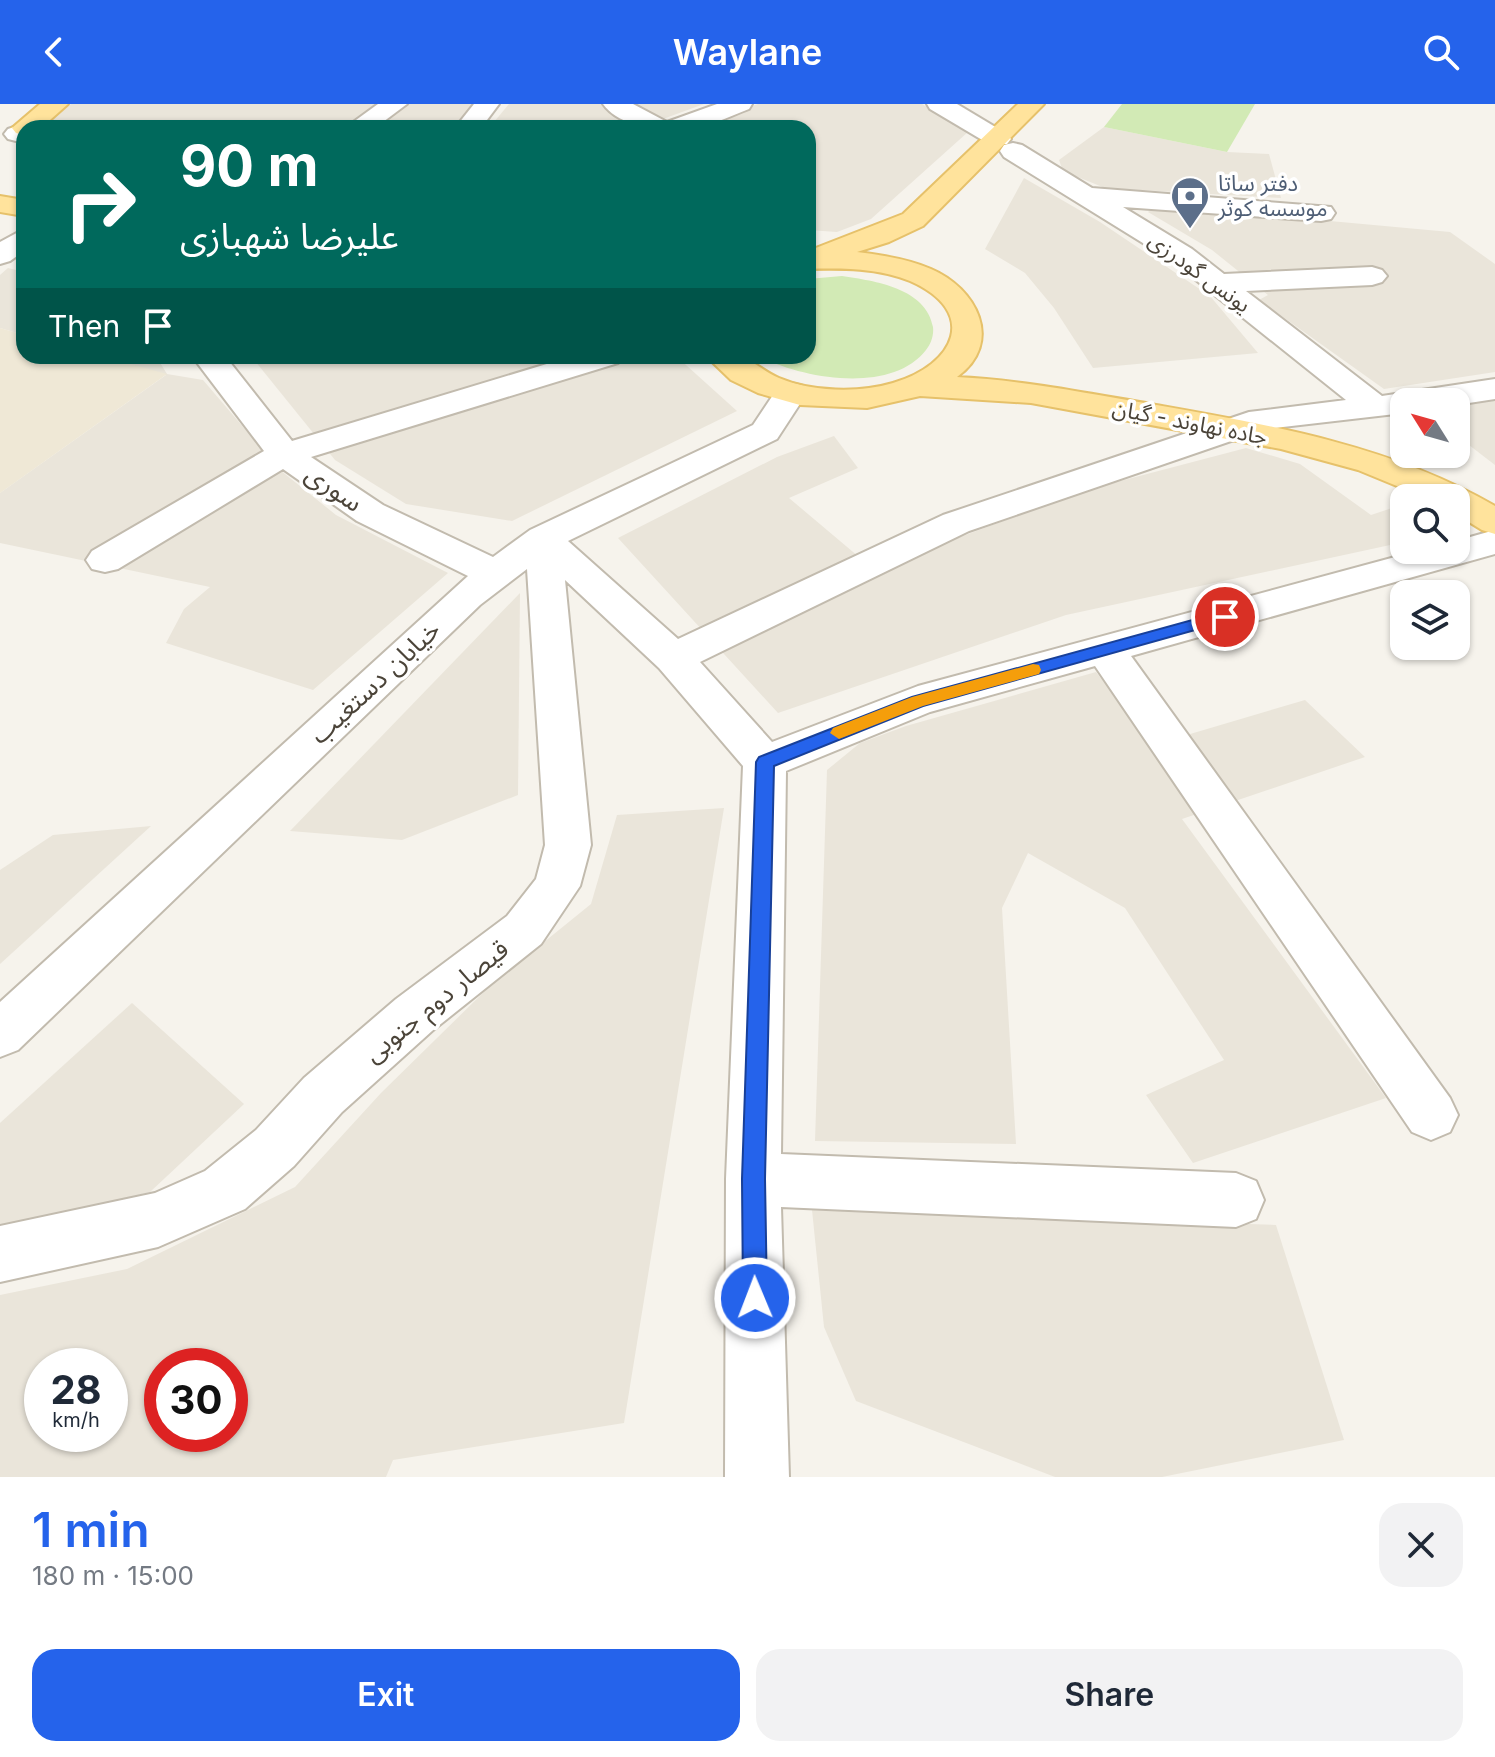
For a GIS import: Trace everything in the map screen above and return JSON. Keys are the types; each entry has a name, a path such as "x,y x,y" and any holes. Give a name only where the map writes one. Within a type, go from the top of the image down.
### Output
{"main road":[{"path":"36,120 56,104"},
{"path":"924,278 921,255 925,238 1005,145 1032,104"},
{"path":"816,256 879,236 913,220 1059,104"},
{"path":"729,364 757,382 791,393 826,398 863,398 917,386 949,368 964,349 968,330 962,310 947,292 924,278 888,265 847,259 816,259"},
{"name":"جاده نهاوند - گیان","path":"965,343 1015,372 1249,424 1392,471 1460,500 1495,522"},
{"name":"جاده نهاوند - گیان","path":"917,386 1001,388 1390,445"},
{"path":"1459,468 1495,491"}],"street":[{"path":"370,120 395,104"},
{"path":"474,120 487,104"},
{"path":"615,104 644,120"},
{"path":"697,120 740,104"},
{"name":"یونس گودرزی","path":"939,104 1182,255 1390,405"},
{"path":"1085,195 1321,213"},
{"path":"1218,283 1372,276"},
{"name":"سوری","path":"214,364 284,454 370,513 496,574"},
{"path":"105,560 284,454 581,364"},
{"path":"1470,393 1495,389"},
{"name":"خیابان دستغیب","path":"0,1034 466,596 543,538 765,432 791,393"},
{"path":"673,658 956,523 1249,424 1390,405"},
{"path":"543,538 673,658 765,762 753,1179 757,1477"},
{"name":"قیصار دوم جنوبی","path":"0,1254 158,1220 225,1190 275,1148 323,1095 414,1015 524,930 557,886 568,845 543,538"},
{"path":"765,762 918,701 1495,542"},
{"path":"1105,650 1431,1115"},
{"path":"753,1179 1236,1200"}],"shaded area":[{"path":"71,104 382,104 356,120 51,120"},
{"path":"408,104 478,104 464,120 385,120"},
{"path":"509,104 704,104 660,120 496,120"},
{"path":"758,104 922,104 968,132 871,219 837,232 816,231 816,120 713,120"},
{"path":"1104,127 1227,152 1269,154 1281,198 1105,188 1063,171 1059,160"},
{"path":"1024,178 1100,222 1210,296 1258,353 1093,368 1054,308 1025,273 985,249"},
{"path":"1155,205 1450,232 1495,264 1495,372 1384,389 1259,300 1268,295 1212,250 1148,212"},
{"path":"8,268 16,270 16,333 0,328 0,275"},
{"path":"0,328 16,333 16,364 130,364 167,374 0,493"},
{"path":"128,364 161,364 167,374 203,380 280,470 336,515 448,573 313,690 166,643 184,609 210,587 0,543 0,493 166,375"},
{"path":"257,364 685,364 737,411 512,521 406,504 335,460"},
{"path":"1495,396 1495,465 1470,446 1470,400"},
{"path":"834,436 858,468 789,498 878,573 944,543 1086,490 1246,448 1300,464 1371,515 1390,509 1390,545 1066,615 778,713 618,538 777,457"},
{"path":"520,593 518,795 402,840 290,831"},
{"path":"1096,672 1153,745 1305,700 1365,757 1182,819 1386,1098 1193,1163 1146,1095 1224,1060 1125,908 1028,853 1002,908 1016,1144 815,1141 827,770 860,743 906,726"},
{"path":"724,808 624,1423 393,1460 386,1477 0,1477 0,1295 127,1269 295,1187 381,1093 491,985 591,904 617,815"},
{"path":"151,826 0,964 0,870 53,835"},
{"path":"132,1003 244,1104 150,1192 0,1228 0,1123"},
{"path":"812,1210 1276,1225 1344,1440 1162,1477 1055,1477 856,1401 824,1327"}],"green space":[{"path":"1122,104 1255,104 1227,152 1104,127"},
{"path":"842,276 883,284 910,295 928,314 933,327 932,339 926,350 911,364 892,373 871,377 824,376 778,364 816,364 816,278"}],"slow traffic":[{"path":"839,733 918,701 1033,670"}],"place":[{"name":"دفتر ساتا موسسه کوثر","path":"1190,230"}],"route":[{"path":"755,1298 753,1179 765,762 918,701 1225,617"}]}
